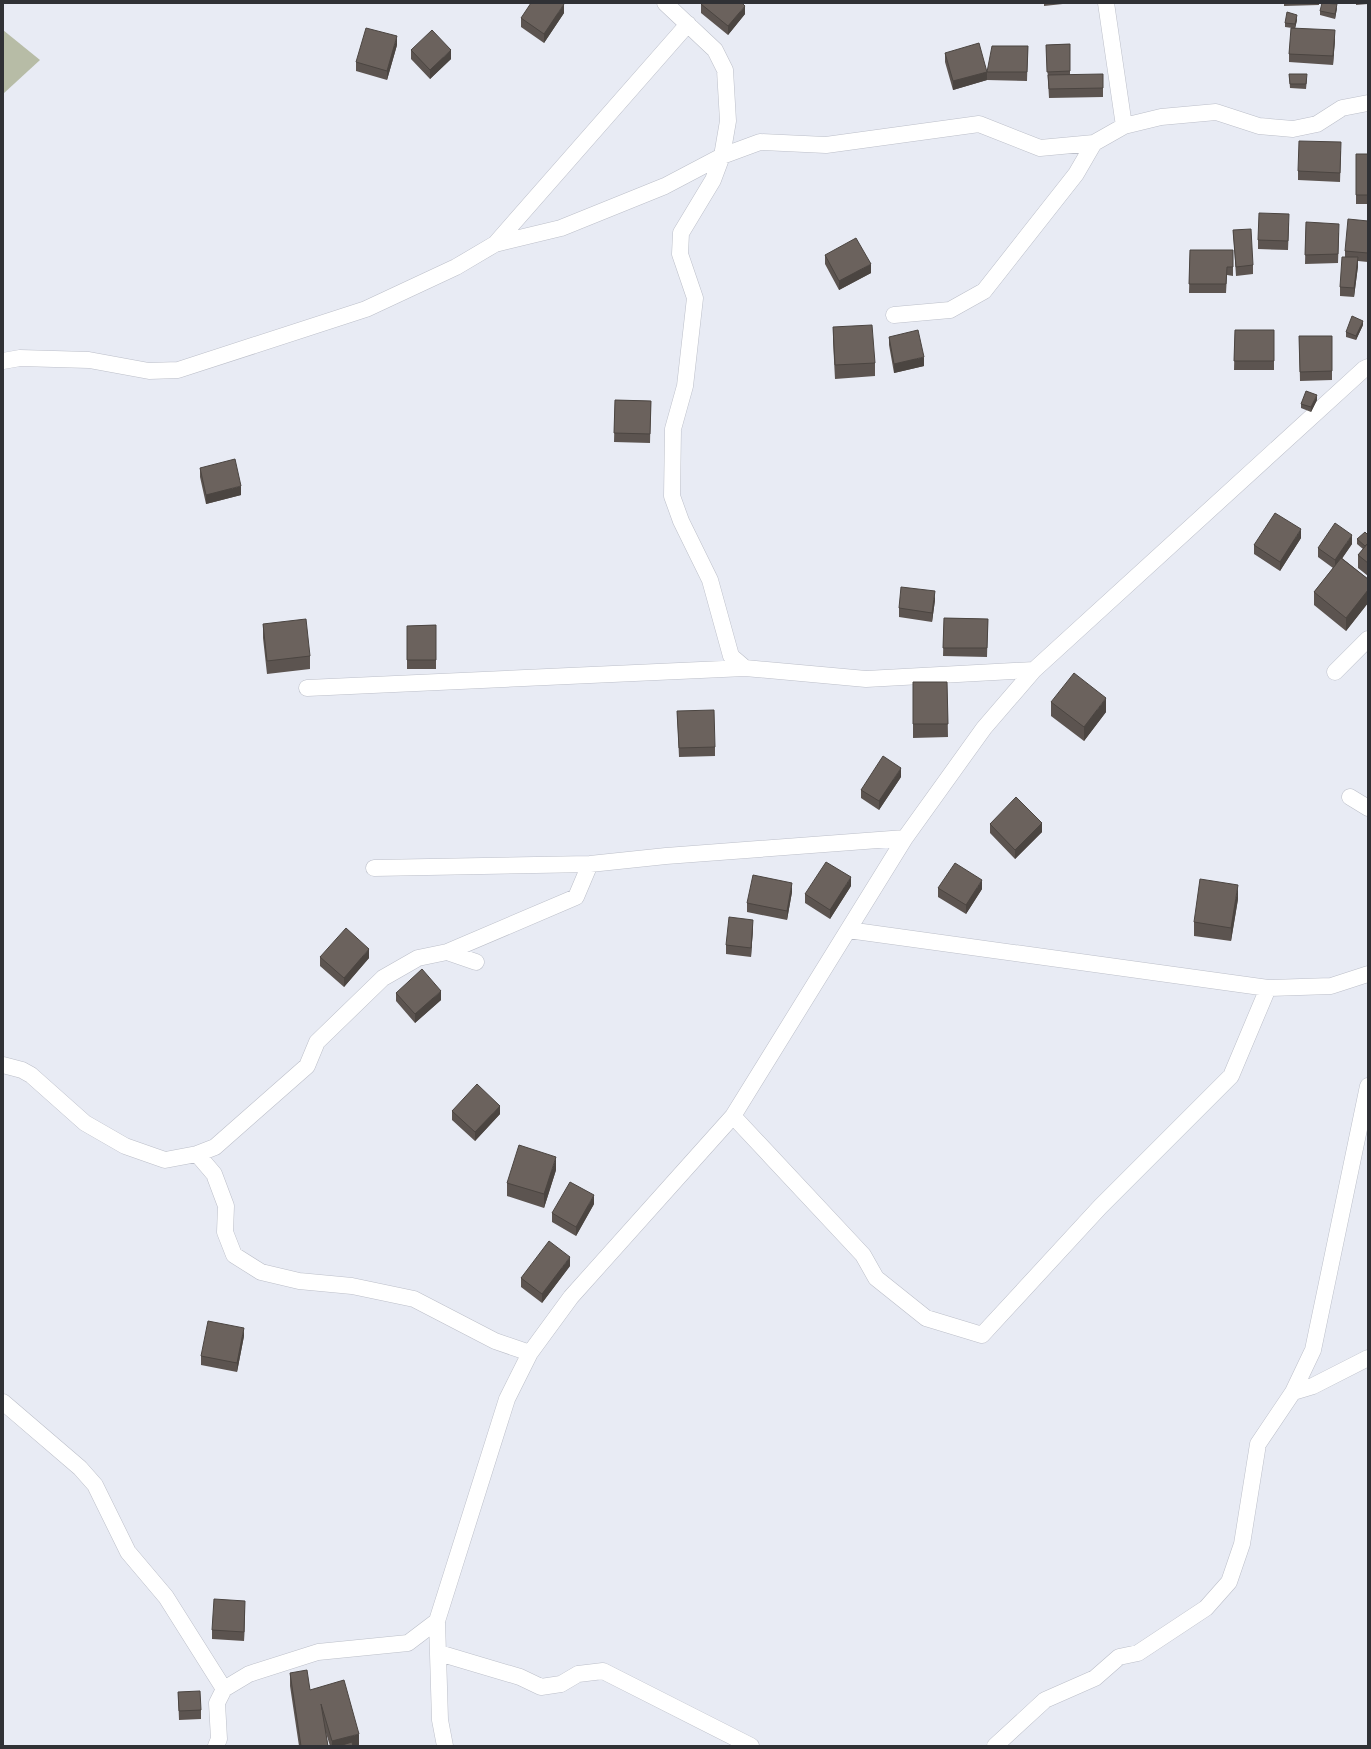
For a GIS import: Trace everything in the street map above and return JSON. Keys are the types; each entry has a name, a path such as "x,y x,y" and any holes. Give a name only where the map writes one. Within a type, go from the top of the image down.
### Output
{"street":[{"path":"665,3 714,50 725,70 728,121 722,156 713,180 681,233 680,254 695,298 685,386 673,429 672,496 681,521 710,580 730,656 745,668"},
{"path":"1106,3 1124,126"},
{"path":"495,244 688,24"},
{"path":"3,361 20,358 89,360 149,371 178,370 366,309 456,267 495,244 561,228 665,186 722,156 760,142 826,145 979,124 1040,148 1094,143 1124,126 1161,117 1216,112 1259,126 1293,129 1317,124 1342,108 1368,103"},
{"path":"894,315 950,310 984,291 1076,174 1094,143"},
{"path":"444,1746 440,1720 437,1621 507,1399 530,1353 571,1297 733,1116 905,838 984,728 1034,670 1364,369 1368,367"},
{"path":"1335,672 1368,639"},
{"path":"307,688 745,668 866,679 1034,670"},
{"path":"1350,796 1368,808"},
{"path":"374,868 590,864 666,856 905,838"},
{"path":"3,1066 22,1070 31,1075 85,1123 125,1146 165,1160 197,1154 215,1147 307,1066 317,1042 383,978 418,958 447,952 576,897 590,864"},
{"path":"848,930 1268,988 1331,986 1368,974"},
{"path":"447,952 476,962"},
{"path":"733,1116 863,1255 876,1278 926,1318 982,1335 1100,1207 1231,1076 1268,988"},
{"path":"995,1746 1045,1700 1095,1678 1120,1657 1138,1653 1206,1608 1229,1582 1242,1544 1258,1444 1293,1392 1313,1350 1368,1086"},
{"path":"197,1154 214,1174 226,1206 225,1232 234,1255 261,1272 299,1281 352,1286 414,1299 495,1341 530,1353"},
{"path":"1293,1392 1313,1386 1368,1358"},
{"path":"3,1402 80,1468 95,1485 128,1552 166,1597 224,1689"},
{"path":"216,1746 219,1739 217,1704 224,1689 249,1674 318,1652 408,1643 437,1621"},
{"path":"439,1653 520,1676 541,1687 561,1684 578,1674 603,1671 751,1746"}],"green space":[{"path":"3,30 40,60 3,94"}],"building":[{"path":"531,3 564,4 544,34 521,18"},
{"path":"742,3 745,6 728,26 701,4"},
{"path":"1322,3 1337,4 1335,14 1320,11"},
{"path":"1287,12 1297,15 1295,24 1285,23"},
{"path":"366,28 397,36 387,71 356,62"},
{"path":"1291,28 1335,30 1333,56 1289,54"},
{"path":"432,30 451,50 430,70 411,50"},
{"path":"979,43 987,72 953,81 945,53"},
{"path":"1070,44 1070,71 1047,72 1046,45"},
{"path":"992,46 1028,46 1027,72 987,72"},
{"path":"1103,74 1103,88 1049,89 1048,75"},
{"path":"1289,74 1307,74 1306,84 1290,84"},
{"path":"1299,141 1341,142 1340,173 1298,171"},
{"path":"1356,154 1368,154 1368,195 1356,195"},
{"path":"1259,213 1289,214 1288,241 1258,240"},
{"path":"1348,219 1368,221 1368,253 1345,251"},
{"path":"1306,222 1339,224 1338,254 1305,255"},
{"path":"1251,229 1253,265 1236,267 1233,230"},
{"path":"856,238 871,264 839,281 825,255"},
{"path":"1190,250 1233,250 1233,267 1227,267 1226,284 1189,284"},
{"path":"1342,257 1358,257 1354,288 1340,287"},
{"path":"1352,316 1363,321 1356,336 1346,332"},
{"path":"872,325 875,363 835,365 833,327"},
{"path":"918,330 924,357 894,364 889,337"},
{"path":"1235,330 1274,330 1274,361 1234,361"},
{"path":"1299,336 1332,336 1332,371 1300,372"},
{"path":"1306,391 1317,395 1311,407 1301,404"},
{"path":"615,400 651,401 650,434 614,433"},
{"path":"235,459 241,486 206,495 200,468"},
{"path":"1275,513 1301,529 1280,562 1254,545"},
{"path":"1335,523 1352,535 1335,560 1318,548"},
{"path":"1365,532 1368,535 1368,543 1365,546 1357,539"},
{"path":"1368,543 1368,563 1358,555"},
{"path":"1341,558 1368,579 1368,590 1346,618 1314,592"},
{"path":"901,587 935,591 932,613 899,608"},
{"path":"944,618 988,619 987,648 943,648"},
{"path":"306,619 310,656 267,661 263,624"},
{"path":"436,625 436,660 407,660 407,626"},
{"path":"1074,673 1106,698 1084,727 1051,702"},
{"path":"913,682 947,682 948,724 913,724"},
{"path":"714,710 715,747 679,748 677,711"},
{"path":"883,756 901,768 879,801 861,790"},
{"path":"1016,797 1042,823 1015,850 990,824"},
{"path":"826,862 851,877 830,910 805,894"},
{"path":"955,863 982,880 966,905 938,888"},
{"path":"753,875 792,883 787,911 747,903"},
{"path":"1200,879 1238,885 1231,928 1194,922"},
{"path":"729,917 753,920 751,948 726,945"},
{"path":"346,928 369,949 344,978 320,957"},
{"path":"422,969 441,991 415,1014 396,993"},
{"path":"477,1084 500,1106 475,1132 452,1111"},
{"path":"519,1145 556,1157 544,1194 507,1183"},
{"path":"570,1182 594,1195 576,1227 552,1213"},
{"path":"549,1241 570,1257 542,1294 521,1278"},
{"path":"208,1321 244,1328 237,1363 201,1356"},
{"path":"214,1599 245,1601 244,1632 212,1630"},
{"path":"307,1670 310,1690 344,1680 359,1734 332,1741 321,1704 328,1746 301,1746 290,1673"},
{"path":"200,1691 201,1710 179,1711 178,1692"},
{"path":"352,1742 353,1746 339,1746"}]}
